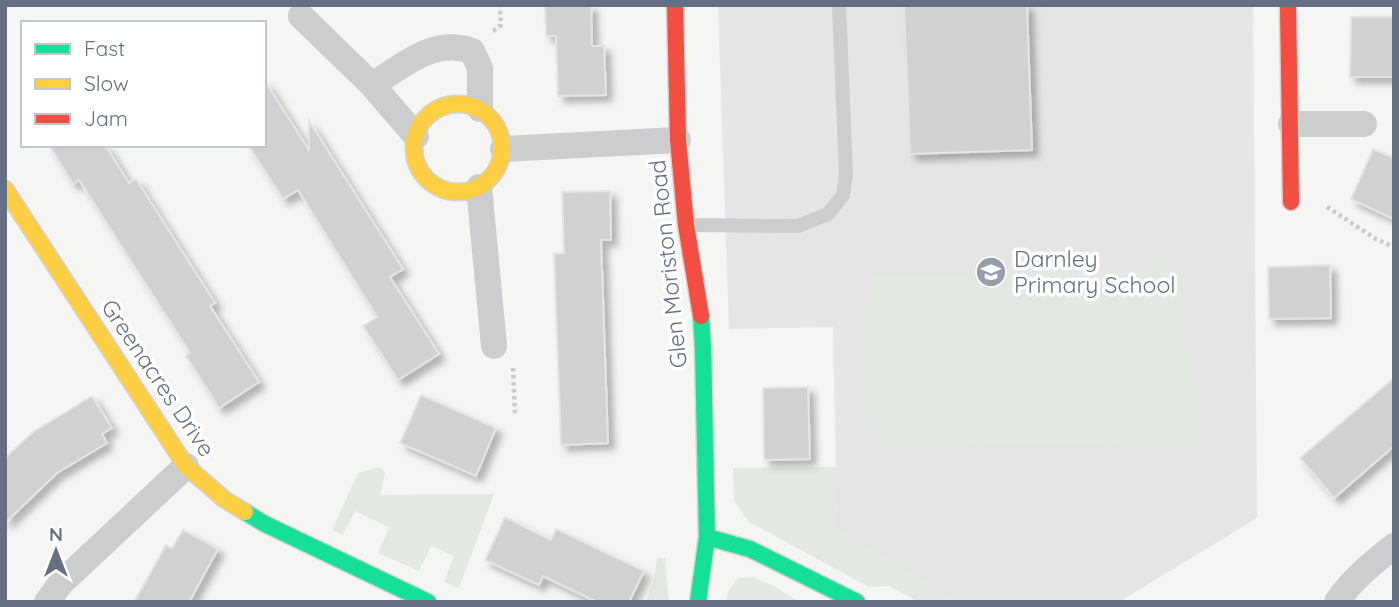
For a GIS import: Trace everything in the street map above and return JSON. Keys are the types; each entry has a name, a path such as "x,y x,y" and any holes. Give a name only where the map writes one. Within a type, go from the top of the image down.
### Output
{"street":[{"name":"Glen Moriston Road","path":"675,5 678,140 687,225 700,303 706,537 698,602"},
{"path":"1288,5 1291,202"},
{"path":"301,16 372,85 416,136"},
{"path":"372,85 423,53 448,47 462,47 472,51 480,68 480,109"},
{"path":"465,104 480,109 492,119 500,133 503,149 501,160 489,180 479,187 454,192 442,189 422,173 416,161 416,136 423,122 435,111 449,105 465,104"},
{"path":"1291,124 1364,124"},
{"path":"503,149 678,140"},
{"path":"479,187 494,346"},
{"name":"Greenacres Drive","path":"7,195 186,466 225,499 265,524 428,602"},
{"path":"47,602 61,584 186,466"},
{"path":"706,537 750,549 835,596 857,602"},
{"path":"1337,602 1366,569 1394,546"}],"lane":[{"path":"687,225 798,226 828,214 843,195 846,174 839,5"}],"path":[{"path":"1291,202 1325,205 1376,239 1394,247"},
{"path":"494,346 513,360 514,415"}],"shaded area":[{"name":"Darnley Primary School","path":"718,5 1253,5 1257,518 1119,602 957,602 837,530 833,327 729,329"},
{"path":"1188,269 1192,441 874,448 870,277"},
{"path":"380,467 385,473 380,495 494,494 459,588 444,582 454,556 431,546 419,571 378,553 389,527 355,511 343,535 332,530 358,473"},
{"path":"836,467 837,530 957,602 919,602 889,586 869,587 749,522 734,501 733,468"},
{"path":"657,558 665,558 669,602 646,602 654,580"},
{"path":"752,577 776,587 799,602 726,602 728,591 738,578"}],"building":[{"path":"545,5 591,5 592,46 604,46 606,95 558,96 556,36 546,36"},
{"path":"904,5 1027,5 1032,150 910,154"},
{"path":"1351,17 1394,17 1394,77 1350,77"},
{"path":"266,83 309,150 309,121 403,269 390,277 439,354 398,380 363,326 377,317 298,190 283,199 249,147 266,147"},
{"path":"50,147 106,147 129,183 136,179 215,303 210,306 259,382 219,408 186,356 190,353 79,180 73,184"},
{"path":"1373,149 1394,158 1394,219 1351,199"},
{"path":"610,191 611,240 601,240 608,443 561,445 554,254 564,253 562,192"},
{"path":"1330,265 1331,318 1269,319 1268,267"},
{"path":"1394,378 1394,446 1334,498 1300,458"},
{"path":"808,387 810,459 764,460 763,388"},
{"path":"421,395 496,428 476,476 400,443"},
{"path":"92,396 112,428 102,434 107,443 57,473 5,523 5,458 33,432"},
{"path":"505,517 551,540 556,529 644,571 629,602 597,602 543,576 539,585 485,560"},
{"path":"183,530 218,549 189,602 134,602 166,545 172,548"}],"traffic: fast":[{"path":"698,602 707,537 701,316"},
{"path":"245,512 428,602"},
{"path":"707,537 750,549 857,602"}],"traffic: slow":[{"path":"458,104 475,108 489,117 498,131 502,148 498,165 489,179 475,188 458,192 441,188 427,179 418,165 414,148 418,131 427,117 441,108 458,104"},
{"path":"5,189 186,466 224,499 245,512"}],"traffic: jam":[{"path":"675,5 678,140 686,225 701,316"},
{"path":"1288,5 1291,202"}],"place":[{"name":"Darnley Primary School","path":"991,272"}]}
